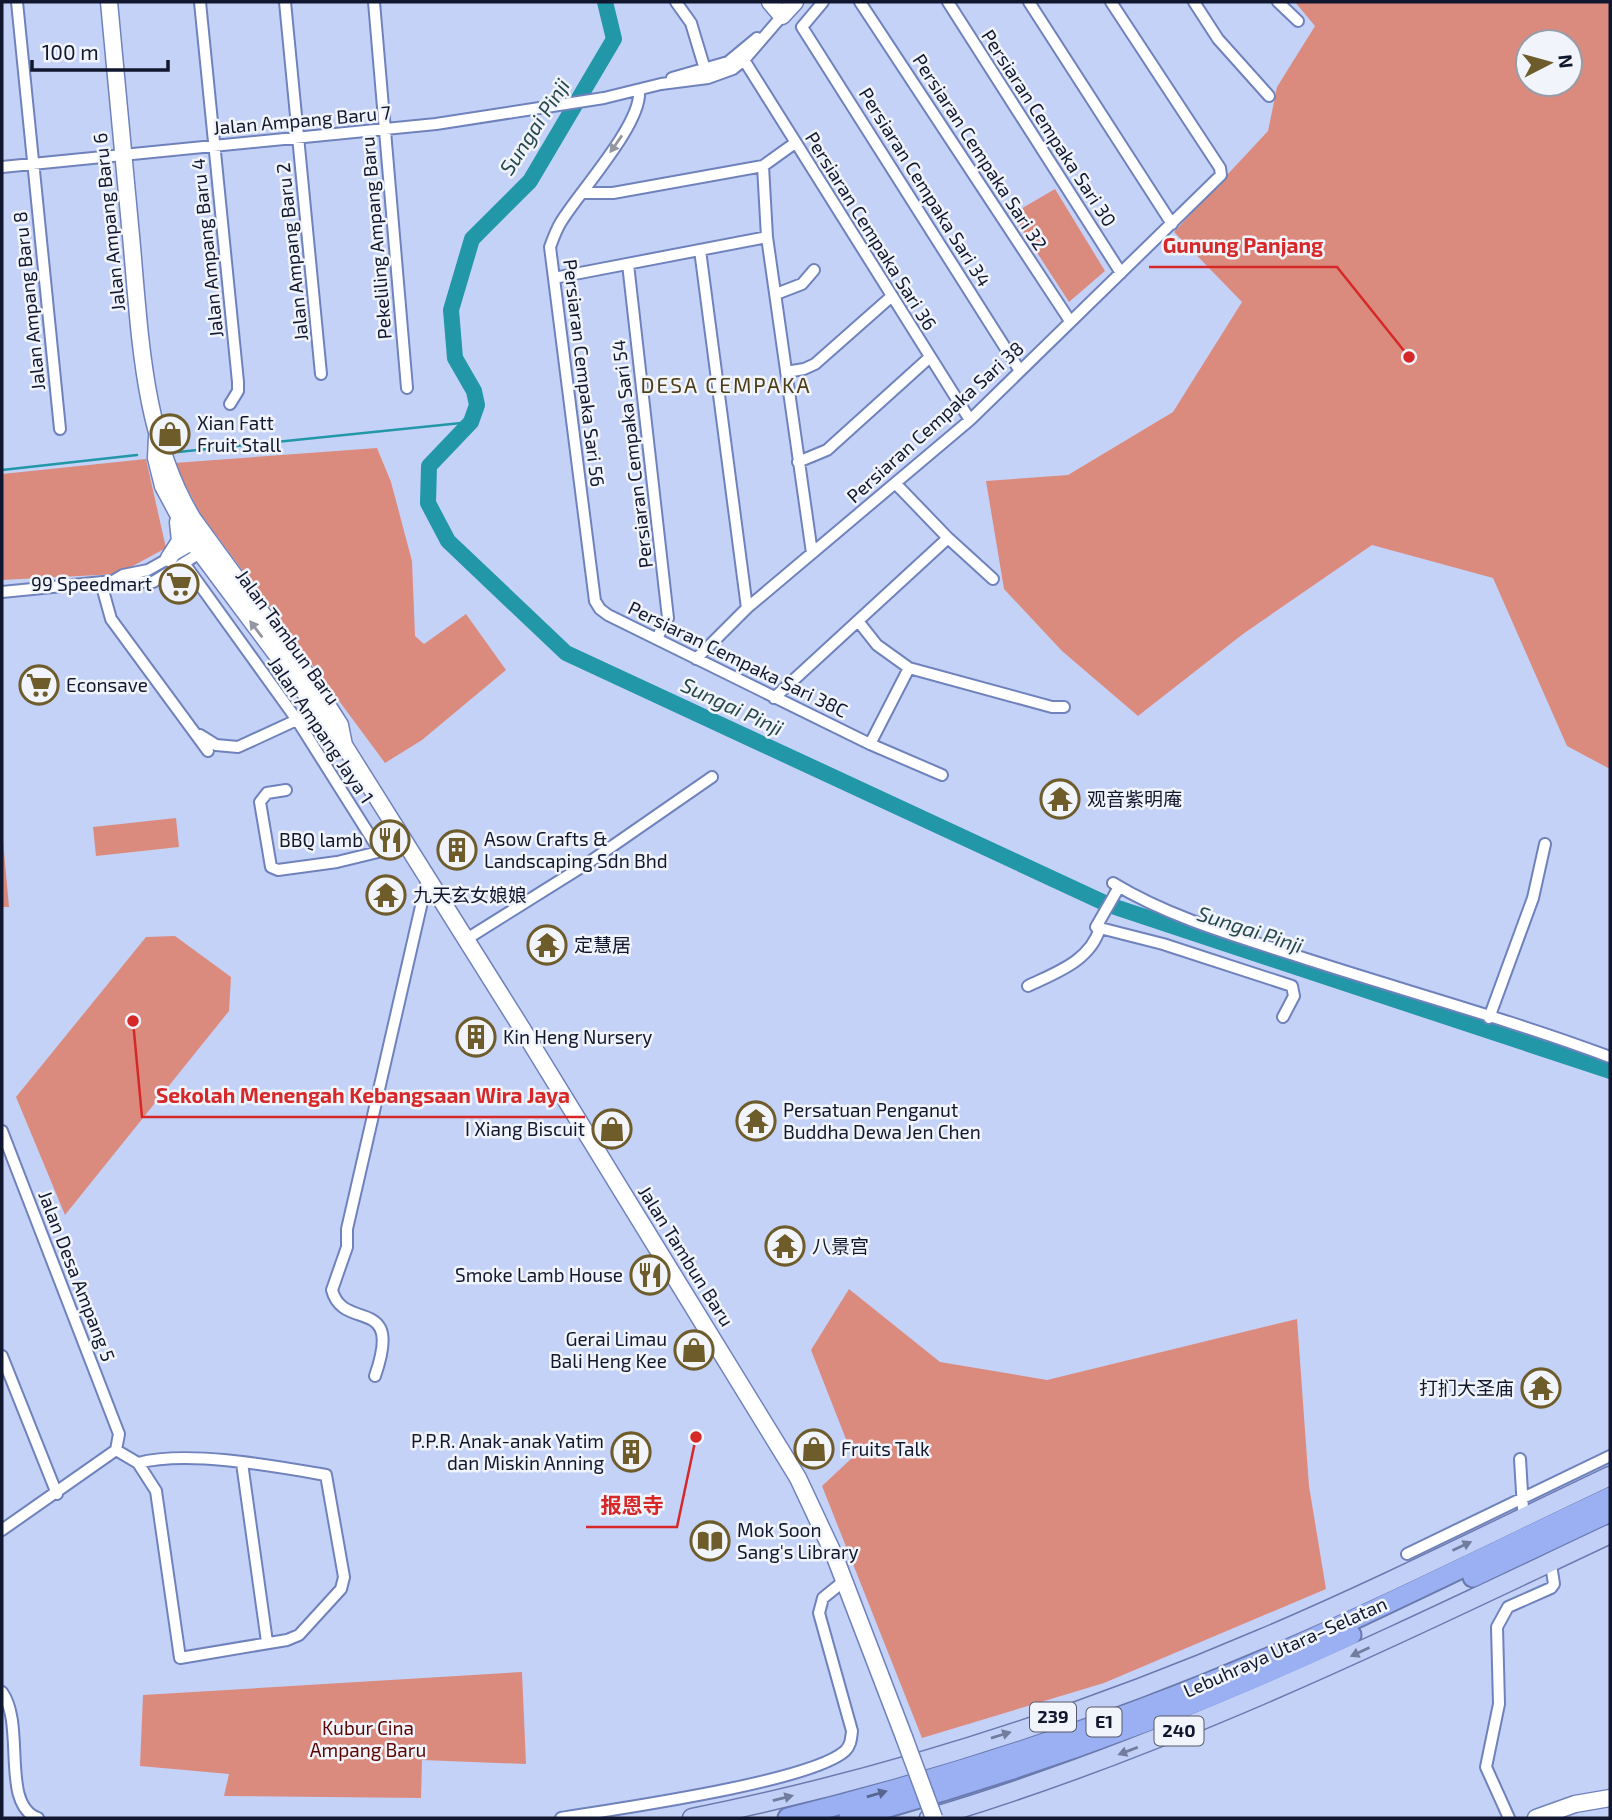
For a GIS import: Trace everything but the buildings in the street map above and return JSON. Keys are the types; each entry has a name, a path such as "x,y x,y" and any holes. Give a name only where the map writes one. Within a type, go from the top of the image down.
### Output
{"highway":[{"name":"Lebuhraya Utara–Selatan","path":"788,1818 1017,1752 1189,1690 1337,1626 1610,1497"},
{"name":"Lebuhraya Utara–Selatan","path":"849,1818 1023,1767 1194,1704 1330,1644 1610,1512"}],"main road":[{"name":"Jalan Ampang Baru 6","path":"109,2 145,364 157,437 158,471 174,509 198,548"},
{"path":"771,2 778,21 795,2"},
{"name":"Jalan Ampang Baru 6","path":"157,437 169,471 193,519 234,577"},
{"path":"169,471 172,489 198,534 198,548 234,577"},
{"path":"174,509 181,534 176,561"},
{"name":"Jalan Tambun Baru","path":"198,548 344,745 784,1453 811,1504 844,1581 934,1818"},
{"name":"Jalan Tambun Baru","path":"234,577 315,686 340,725 344,745"},
{"name":"239","path":"692,1818 784,1798 965,1746 1182,1672 1329,1609 1610,1476"},
{"name":"240","path":"929,1818 1084,1768 1244,1705 1610,1534"},
{"path":"1536,1818 1575,1804 1610,1798"}],"street":[{"name":"Jalan Ampang Baru 8","path":"17,2 60,429"},
{"name":"Jalan Ampang Baru 4","path":"200,2 239,382 238,391 230,404"},
{"name":"Jalan Ampang Baru 2","path":"285,2 321,374"},
{"name":"Pekeliling Ampang Baru","path":"374,2 407,388"},
{"path":"676,2 691,23 708,72"},
{"name":"Persiaran Cempaka Sari 34","path":"823,2 802,26 1020,371"},
{"name":"Persiaran Cempaka Sari 32","path":"860,2 1070,321"},
{"name":"Persiaran Cempaka Sari 30","path":"948,2 1121,273"},
{"path":"1029,2 1172,224"},
{"name":"Persiaran Cempaka Sari 38","path":"696,659 747,608 970,420 1221,175 1220,168 1111,2"},
{"path":"1194,2 1218,39 1269,96"},
{"path":"1278,2 1298,21"},
{"path":"708,72 728,62 778,21"},
{"path":"708,72 733,69 778,21"},
{"path":"744,60 749,45"},
{"name":"Persiaran Cempaka Sari 36","path":"744,60 970,420"},
{"name":"Jalan Ampang Baru 7","path":"2,167 124,153 384,130 561,106 708,72"},
{"name":"Persiaran Cempaka Sari 56","path":"595,601 550,247 560,222 626,130 640,98 639,90"},
{"path":"582,193 613,193 762,166 795,143"},
{"path":"762,166 767,237 812,553"},
{"path":"554,278 767,237"},
{"path":"700,250 747,608"},
{"name":"Persiaran Cempaka Sari 54","path":"628,264 668,618 657,638"},
{"path":"775,294 802,284 814,271"},
{"path":"786,372 815,364 892,296"},
{"path":"798,462 827,450 930,357"},
{"path":"896,484 948,538 993,579"},
{"path":"774,698 948,538"},
{"path":"2,592 113,582 123,575 176,561 198,548"},
{"name":"Jalan Ampang Jaya 1","path":"176,561 299,719 379,850"},
{"path":"101,583 111,620 198,733 208,751"},
{"name":"Persiaran Cempaka Sari 38C","path":"595,601 600,610 696,659 870,744 942,775"},
{"path":"858,621 877,645 909,668 1052,707 1064,707"},
{"path":"870,744 909,668"},
{"path":"298,684 302,698 299,719"},
{"path":"198,733 216,745 238,747 299,719 326,724"},
{"path":"465,940 587,863 712,777"},
{"path":"286,790 267,793 260,802 271,867 278,870 337,862 407,845"},
{"path":"1489,1018 1533,898 1545,844"},
{"path":"375,1376 384,1350 384,1332 375,1322 340,1302 332,1290 347,1247 347,1229 427,880"},
{"path":"1283,1017 1294,996 1293,986 1163,944 1096,927 1115,889 1236,936 1489,1018 1554,1036 1610,1057"},
{"path":"1028,986 1078,960 1092,949 1100,928"},
{"name":"Jalan Desa Ampang 5","path":"2,1131 120,1434 116,1450"},
{"path":"2,1356 57,1494"},
{"path":"2,1530 57,1494 116,1450 138,1463 156,1490 180,1658 287,1640 299,1635 341,1589 344,1577 326,1475 242,1463 158,1457 138,1463"},
{"path":"1407,1554 1521,1496 1610,1456"},
{"path":"1520,1459 1523,1509"},
{"path":"242,1463 267,1642"},
{"path":"1509,1818 1486,1767 1499,1704 1497,1627 1508,1607 1551,1588 1554,1584 1552,1571"},
{"path":"561,1818 780,1776 818,1765 844,1752 849,1746 852,1731 819,1613 823,1598 844,1581"},
{"path":"2,1692 8,1700 12,1723 13,1775 19,1805 30,1816 38,1818"}],"green space":[{"path":"1295,2 1610,2 1610,769 1567,746 1493,578 1372,545 1243,634 1138,716 1062,651 1004,589 986,481 1068,475 1173,412 1242,302 1174,232 1268,131 1277,87 1315,26"},
{"path":"1055,189 1105,271 1069,302 1012,214"},
{"path":"377,448 391,482 412,561 415,636 424,644 466,614 506,670 422,740 385,763 200,513 174,463"},
{"path":"146,459 166,548 118,574 2,580 2,474"},
{"path":"176,818 179,847 96,856 93,827"},
{"path":"2,829 9,907 2,907"},
{"path":"175,936 231,977 229,1011 65,1215 16,1097 146,937"},
{"path":"849,1289 940,1362 1047,1380 1297,1319 1309,1486 1326,1589 1104,1683 922,1738 822,1486 853,1457 811,1350"},
{"name":"Kubur Cina Ampang Baru","path":"522,1672 526,1764 422,1760 421,1798 224,1796 229,1774 140,1766 143,1695"}],"waterway":[{"name":"Sungai Pinji","path":"605,2 614,39 530,181 472,239 451,310 455,358 474,391 477,405 471,422 429,466 428,503 448,541 566,653 1109,905 1610,1071"},
{"path":"178,452 471,422"},
{"path":"2,470 137,455"}],"place":[{"name":"Gunung Panjang","path":"1409,357"},
{"name":"Xian Fatt Fruit Stall","path":"170,434"},
{"name":"99 Speedmart","path":"179,584"},
{"name":"Econsave","path":"39,685"},
{"name":"观音紫明庵","path":"1060,799"},
{"name":"BBQ lamb","path":"390,840"},
{"name":"Asow Crafts & Landscaping Sdn Bhd","path":"457,850"},
{"name":"九天玄女娘娘","path":"386,895"},
{"name":"定慧居","path":"547,945"},
{"name":"Sekolah Menengah Kebangsaan Wira Jaya","path":"133,1021"},
{"name":"Kin Heng Nursery","path":"476,1037"},
{"name":"Persatuan Penganut Buddha Dewa Jen Chen","path":"756,1121"},
{"name":"I Xiang Biscuit","path":"612,1129"},
{"name":"八景宫","path":"785,1246"},
{"name":"Smoke Lamb House","path":"650,1275"},
{"name":"Gerai Limau Bali Heng Kee","path":"694,1350"},
{"name":"打扪大圣庙","path":"1541,1388"},
{"name":"报恩寺","path":"696,1437"},
{"name":"Fruits Talk","path":"814,1449"},
{"name":"P.P.R. Anak-anak Yatim dan Miskin Anning","path":"631,1452"},
{"name":"Mok Soon Sang's Library","path":"710,1541"}],"district":[{"name":"DESA CEMPAKA","path":"726,386"}]}
